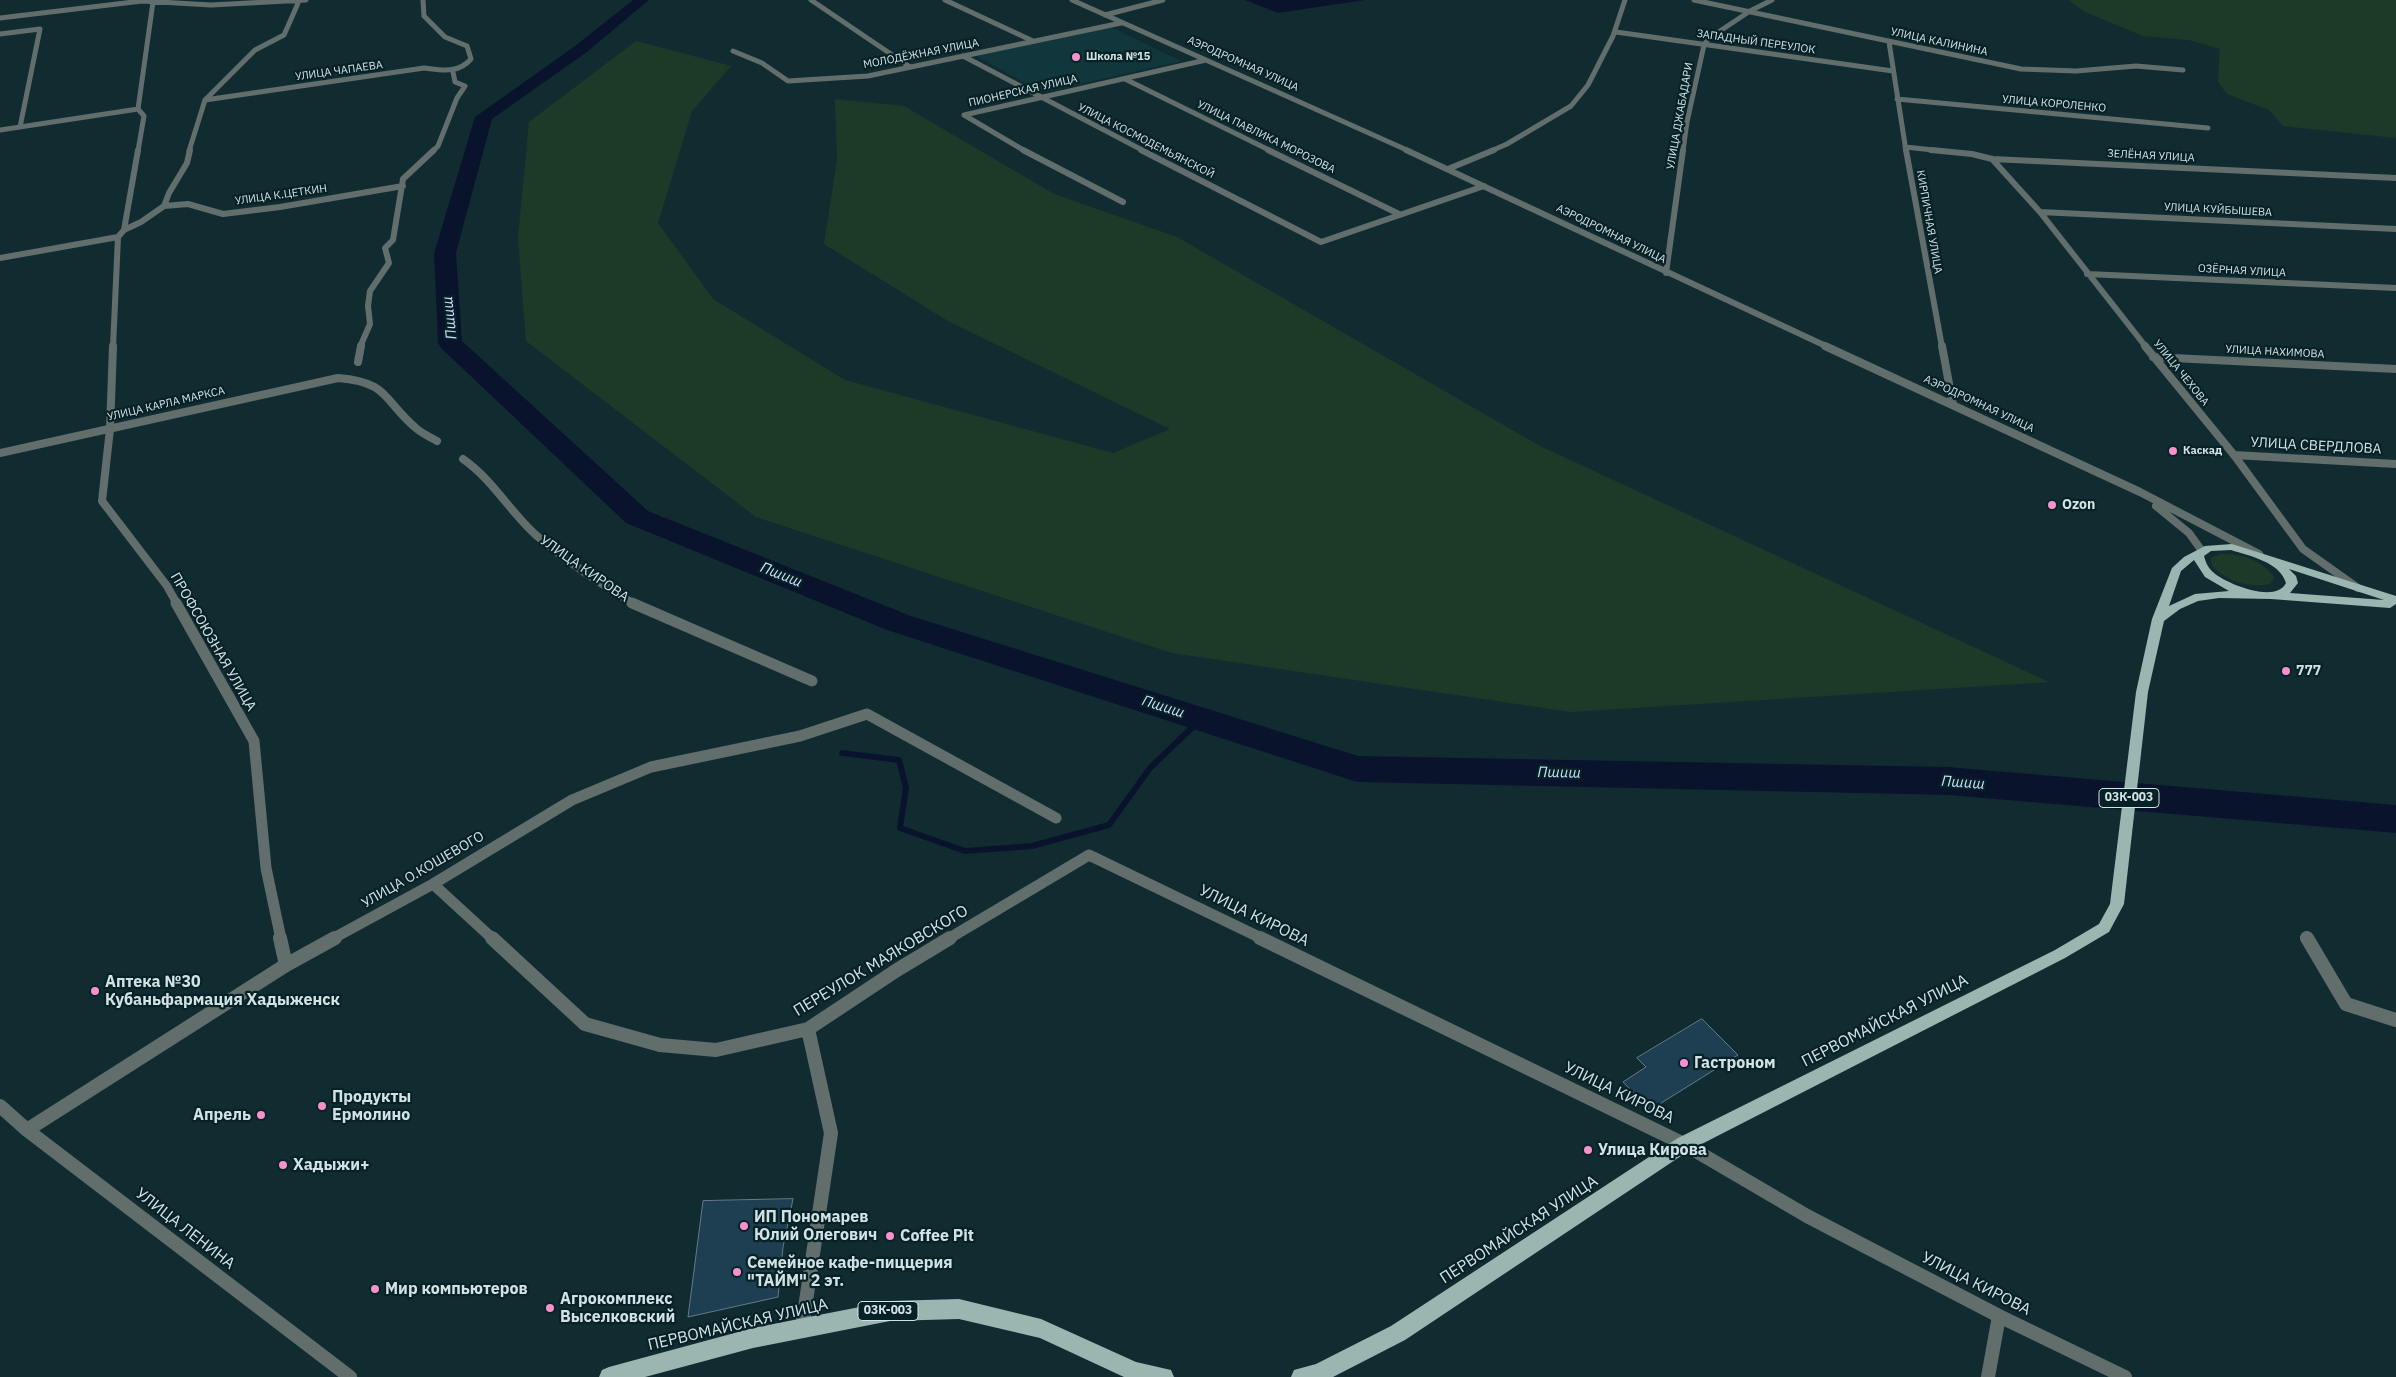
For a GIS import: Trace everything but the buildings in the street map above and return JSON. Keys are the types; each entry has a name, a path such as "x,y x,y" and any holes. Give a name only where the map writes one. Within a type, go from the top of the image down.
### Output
{"main road":[{"name":"03К-003","path":"2158,619 2176,570 2188,559 2202,551 2219,546 2232,547 2259,554 2361,590 2396,600"},
{"path":"2202,551 2198,556 2199,563 2215,579 2228,586 2265,595 2282,594 2289,589 2292,583 2290,576 2282,568 2259,554"},
{"path":"2158,619 2176,606 2195,598 2219,594 2265,595 2396,604"},
{"name":"ПЕРВОМАЙСКАЯ УЛИЦА","path":"1301,1377 1318,1374 1398,1333 1684,1144 2060,954 2104,928 2116,904 2142,692 2158,619"},
{"name":"ПЕРВОМАЙСКАЯ УЛИЦА","path":"609,1377 752,1338 802,1328 890,1311 959,1308 1042,1329 1135,1372 1164,1377"}],"street":[{"path":"0,18 142,1 210,5 306,0"},
{"path":"358,362 361,343 370,324 366,309 376,279 390,263 385,248 393,240 403,179 438,146 457,98 465,86 455,82 453,72 467,64 471,59 467,46 445,37 424,16 423,0"},
{"path":"811,0 910,67"},
{"path":"945,0 1033,41"},
{"name":"АЭРОДРОМНАЯ УЛИЦА","path":"1072,0 1352,124 1666,273 1953,404 2140,492 2259,554"},
{"path":"1105,15 1163,0"},
{"path":"1448,170 1507,144 1572,106 1588,85 1616,32 1625,0"},
{"name":"УЛИЦА КАЛИНИНА","path":"1694,0 2021,69 2076,72 2136,66 2183,70"},
{"name":"УЛИЦА ДЖАБАДАРИ","path":"1666,273 1687,122 1704,45 1708,39 1750,11 1772,0"},
{"path":"0,258 121,234 164,206 169,193 187,163 191,142 205,100 255,50 284,35 299,1"},
{"name":"ПРОФСОЮЗНАЯ УЛИЦА","path":"153,2 138,109 144,116 121,234 110,429 102,501 167,586 254,741 266,868 286,964"},
{"name":"МОЛОДЁЖНАЯ УЛИЦА","path":"732,50 762,61 788,81 868,76 1121,23"},
{"path":"0,34 40,29 20,127"},
{"name":"ЗАПАДНЫЙ ПЕРЕУЛОК","path":"1616,32 1893,71"},
{"name":"КИРПИЧНАЯ УЛИЦА","path":"1889,42 1905,146 1953,404"},
{"name":"УЛИЦА КОСМОДЕМЬЯНСКОЙ","path":"963,56 1321,242 1399,214"},
{"name":"ПИОНЕРСКАЯ УЛИЦА","path":"1123,202 1030,154 964,114 1206,60"},
{"name":"УЛИЦА ЧАПАЕВА","path":"205,100 424,68 453,72"},
{"name":"УЛИЦА ПАВЛИКА МОРОЗОВА","path":"1125,79 1399,214"},
{"name":"УЛИЦА КОРОЛЕНКО","path":"1898,99 2208,128"},
{"path":"0,130 138,109"},
{"name":"ЗЕЛЁНАЯ УЛИЦА","path":"1905,146 1972,154 1992,159 2396,178"},
{"name":"УЛИЦА ЧЕХОВА","path":"1992,159 2040,212 2153,357 2234,455 2303,549 2361,590"},
{"name":"УЛИЦА К.ЦЕТКИН","path":"164,206 188,204 223,214 280,207 402,186"},
{"path":"1399,214 1484,186"},
{"name":"УЛИЦА КУЙБЫШЕВА","path":"2040,212 2396,229"},
{"name":"ОЗЁРНАЯ УЛИЦА","path":"2087,274 2396,288"},
{"name":"УЛИЦА НАХИМОВА","path":"2153,357 2396,369"},
{"name":"УЛИЦА КАРЛА МАРКСА","path":"0,453 338,378 358,378 376,386 393,399 413,426 438,442"},
{"name":"УЛИЦА СВЕРДЛОВА","path":"2234,455 2396,464"},
{"name":"УЛИЦА КИРОВА","path":"463,459 479,470 536,535 587,575 640,608 812,680"},
{"name":"АЭРОДРОМНАЯ УЛИЦА","path":"2140,492 2189,533 2202,551"},
{"name":"УЛИЦА О.КОШЕВОГО","path":"27,1130 286,964 433,884 572,800 651,767 800,736 867,714 1056,818"},
{"name":"УЛИЦА КИРОВА","path":"1089,855 1684,1144 1808,1216 1999,1316 2125,1377"},
{"name":"ПЕРЕУЛОК МАЯКОВСКОГО","path":"433,884 586,1024 660,1045 716,1050 808,1029 897,970 1089,855"},
{"path":"2306,937 2346,1004 2396,1020"},
{"path":"802,1328 831,1133 808,1029"},
{"name":"УЛИЦА ЛЕНИНА","path":"0,1106 27,1130 350,1377"},
{"path":"1988,1377 1999,1316"}],"shaded area":[{"path":"1245,0 1365,0 1278,13"},
{"name":"Школа №15","path":"1108,26 1181,61 1045,92 1034,88 973,54"}],"green space":[{"path":"2069,0 2396,0 2396,138 2283,126 2269,110 2227,94 2218,82 2220,49 2189,40 2143,36 2083,11"},
{"path":"636,41 731,66 692,111 658,223 713,299 845,380 1113,453 1170,429 948,321 824,244 837,160 835,99 904,106 1054,194 1177,237 1540,446 2049,682 1571,712 1172,653 756,517 526,341 518,238 529,122"},
{"path":"2220,554 2250,559 2263,566 2274,577 2270,584 2262,585 2246,584 2232,580 2212,566 2211,558"}],"waterway":[{"name":"Пшиш","path":"642,0 581,49 484,117 445,253 450,343 637,517 899,623 1357,769 1948,781 2396,819"},
{"path":"842,753 899,760 906,788 900,828 965,851 1032,846 1109,825 1150,768 1201,719"}],"place":[{"name":"Школа №15","path":"1076,57"},
{"name":"Каскад","path":"2173,451"},
{"name":"Ozon","path":"2052,505"},
{"name":"777","path":"2286,671"},
{"name":"Аптека №30 Кубаньфармация Хадыженск","path":"95,991"},
{"name":"Гастроном","path":"1684,1063"},
{"name":"Продукты Ермолино","path":"322,1106"},
{"name":"Апрель","path":"261,1115"},
{"name":"Улица Кирова","path":"1588,1150"},
{"name":"Хадыжи+","path":"283,1165"},
{"name":"ИП Пономарев Юлий Олегович","path":"744,1226"},
{"name":"Coffee Pit","path":"890,1236"},
{"name":"Семейное кафе-пиццерия \"ТАЙМ\" 2 эт.","path":"737,1272"},
{"name":"Мир компьютеров","path":"375,1289"},
{"name":"Агрокомплекс Выселковский","path":"550,1308"}]}
